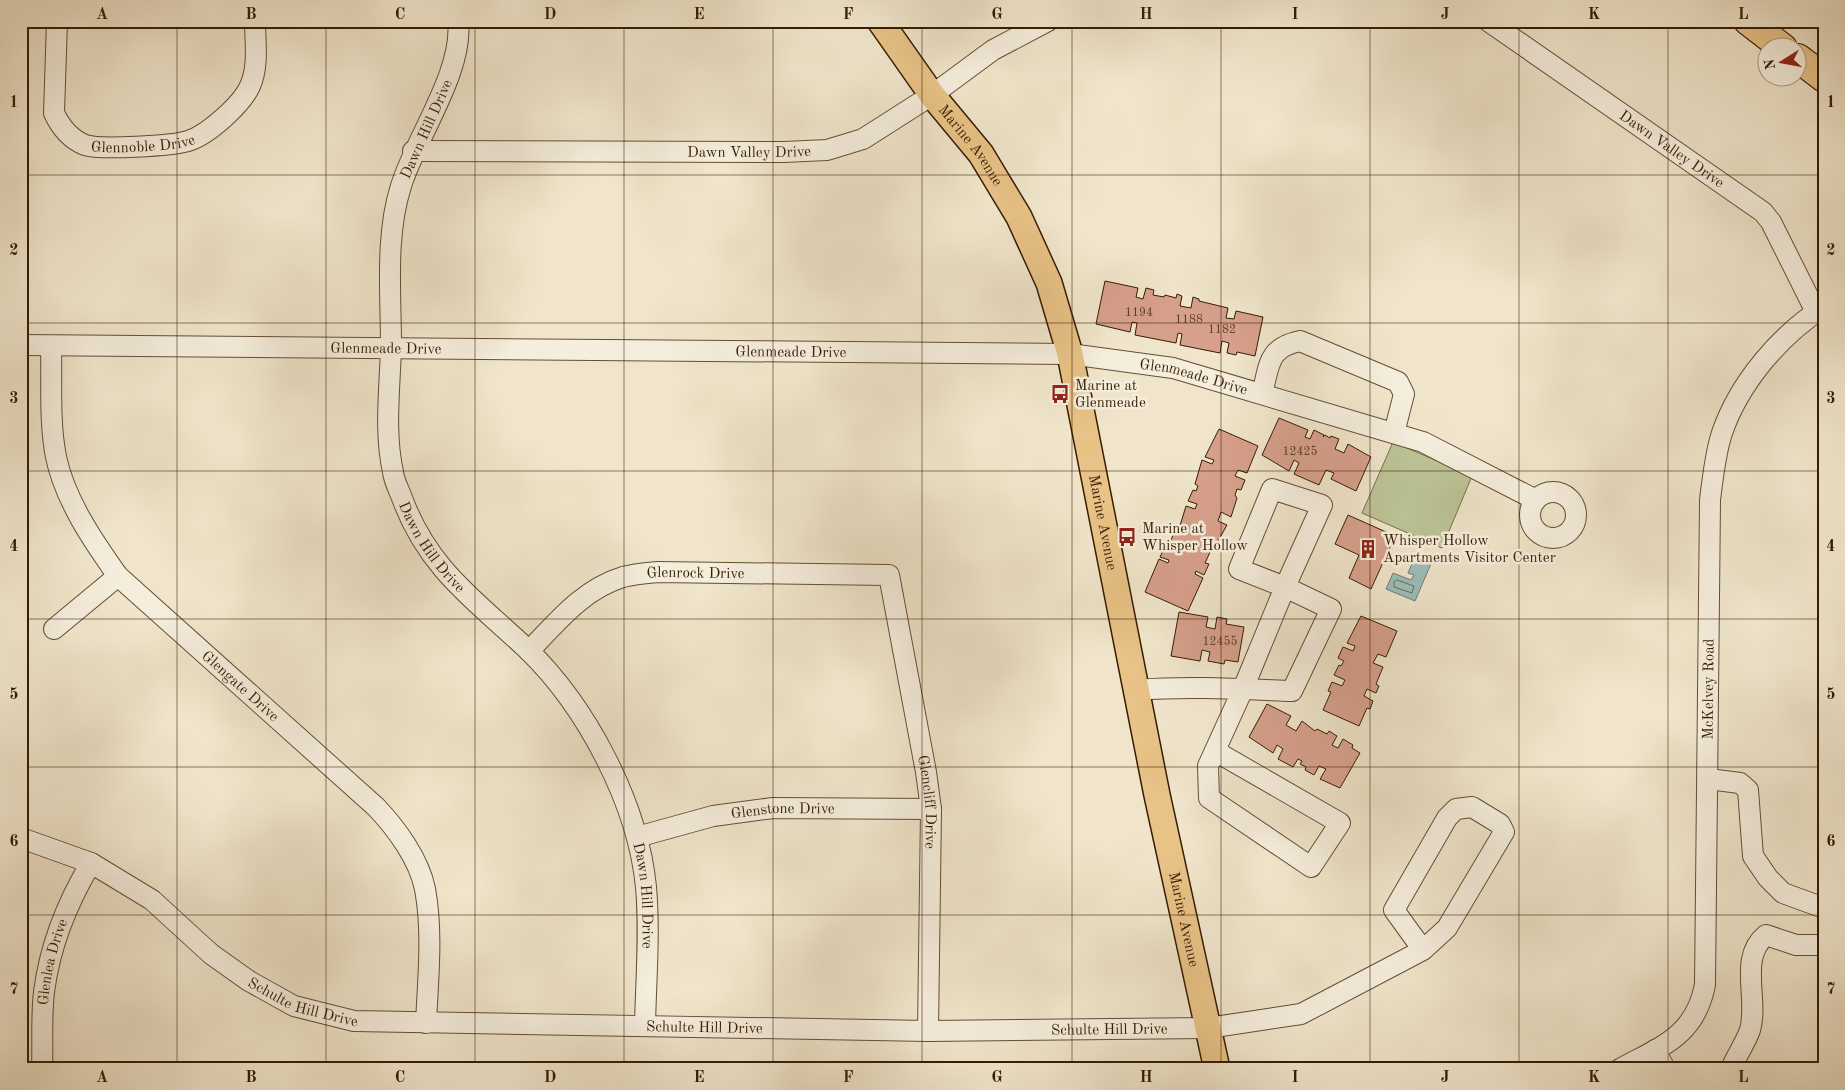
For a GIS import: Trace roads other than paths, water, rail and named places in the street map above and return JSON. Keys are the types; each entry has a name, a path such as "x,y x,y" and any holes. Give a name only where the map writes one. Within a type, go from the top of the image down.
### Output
{"highway":[{"path":"1748,21 1770,38"},
{"path":"1808,66 1824,78"}],"main road":[{"name":"Marine Avenue","path":"880,21 932,94 981,154 1019,217 1049,283 1070,354 1136,690 1217,1069"}],"street":[{"name":"Glennoble Drive","path":"57,21 54,113 60,127 72,137 86,145 100,147 169,144 189,141 206,132 235,106 250,87 255,70 256,21"},
{"name":"Dawn Hill Drive","path":"458,21 459,31 452,70 413,151 400,190 392,234 388,430 393,474 411,523 428,551 456,585 530,651 575,706 610,762 637,837 646,887 645,1025"},
{"name":"Dawn Valley Drive","path":"413,151 784,152 827,150 863,140 993,50 1048,21"},
{"name":"Dawn Valley Drive","path":"1488,21 1763,212 1771,222 1820,310"},
{"name":"McKelvey Road","path":"1620,1069 1671,1040 1694,1019 1701,1004 1704,985 1708,779 1708,564 1710,500 1714,463 1722,432 1753,374 1777,346 1820,310"},
{"path":"1262,393 1274,354 1284,344 1300,341 1398,382 1404,394 1394,433"},
{"name":"Glenmeade Drive","path":"21,345 1070,354 1173,368 1424,442 1536,500"},
{"name":"Glengate Drive","path":"51,346 52,430 57,459 75,508 94,543 118,576 376,807 394,826 409,850 425,888 429,939 426,1023"},
{"path":"1136,690 1243,689 1292,691 1331,609 1285,587 1238,569 1272,489 1322,505 1285,587 1243,689 1208,766 1208,798 1311,867 1340,823 1215,751"},
{"name":"Glenrock Drive","path":"530,651 572,606 598,588 624,577 658,572 889,575"},
{"name":"Glencliff Drive","path":"889,575 926,772 931,809 928,1031"},
{"path":"54,629 118,576"},
{"path":"1708,779 1740,783 1748,790 1753,856 1768,878 1783,893 1824,908"},
{"name":"Glenstone Drive","path":"637,837 713,816 773,808 931,809"},
{"name":"Schulte Hill Drive","path":"21,838 91,863 152,900 211,954 249,981 294,1006 354,1021 928,1031 1208,1028 1301,1014 1423,950 1447,928 1504,832 1500,824 1472,808 1456,809 1448,818 1394,910 1400,920 1415,936 1423,950"},
{"name":"Glenlea Drive","path":"42,1069 44,992 58,929 73,893 91,863"},
{"path":"1731,1068 1750,1030 1752,962 1756,943 1766,934 1796,945 1824,945"},
{"path":"1655,1050 1665,1069"}],"water":[{"path":"1417,552 1433,559 1415,601 1386,589 1393,573 1411,580 1414,575 1408,573"}],"place":[{"name":"Marine at Glenmeade","path":"1060,394"},
{"name":"Marine at Whisper Hollow","path":"1127,537"},
{"name":"Whisper Hollow Apartments Visitor Center","path":"1368,549"}]}
